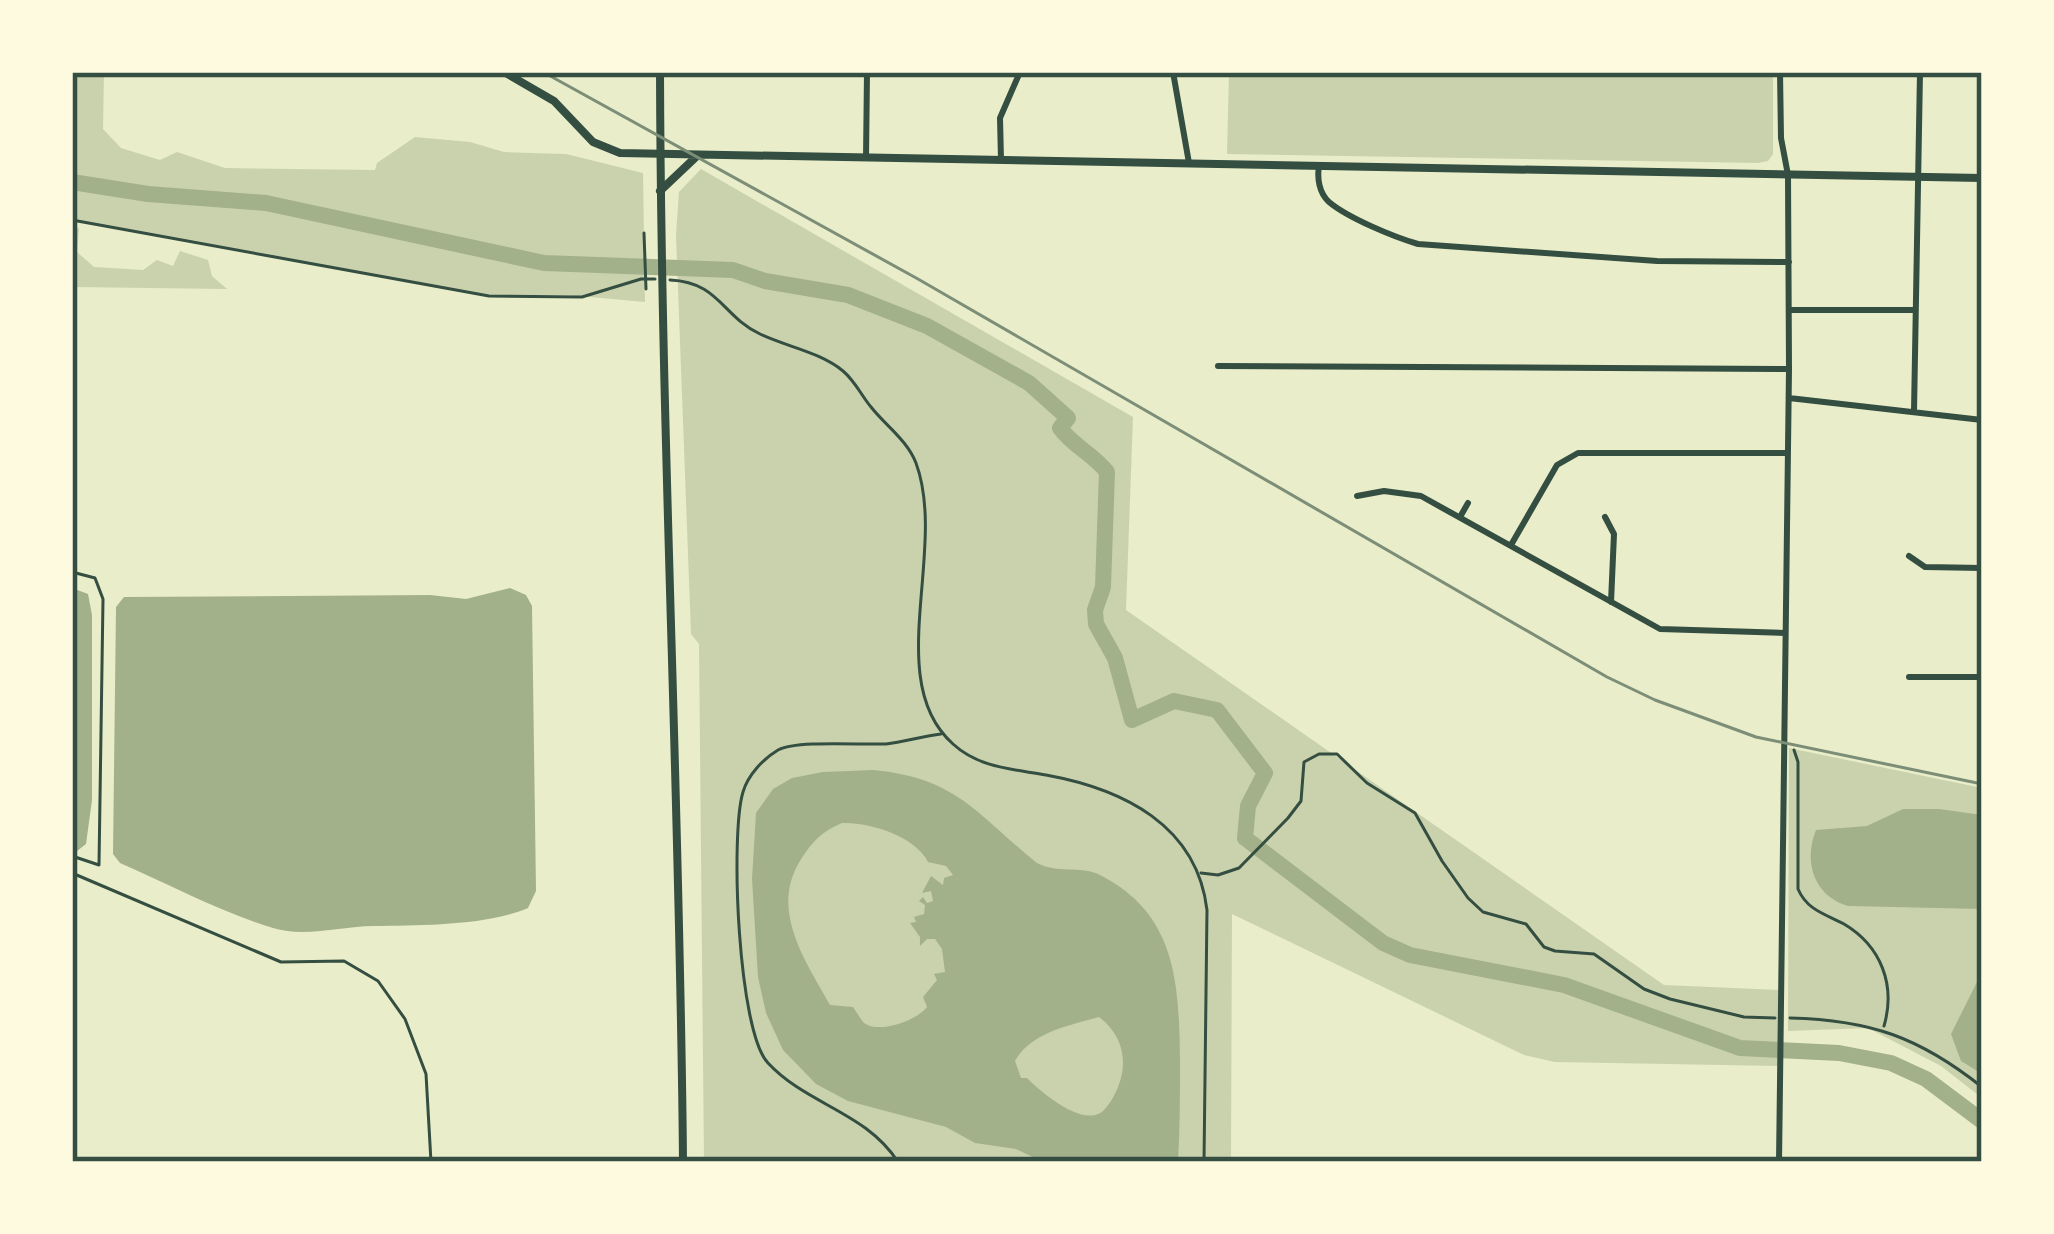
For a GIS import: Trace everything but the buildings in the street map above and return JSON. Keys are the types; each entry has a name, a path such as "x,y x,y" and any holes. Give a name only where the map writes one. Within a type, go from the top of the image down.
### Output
{"street":[{"path":"504,72 554,101 599,146 620,153 1982,178"},
{"path":"660,72 683,1162"},
{"path":"866,158 867,72"},
{"path":"1001,160 1000,118 1019,72"},
{"path":"1173,72 1189,164"},
{"path":"1779,1162 1789,398 1788,175 1781,138 1780,72"},
{"path":"1914,412 1920,72"},
{"path":"660,191 700,154"},
{"path":"1319,166 1318,182 1330,202 1418,244 1661,261 1789,262"},
{"path":"1789,310 1914,310"},
{"path":"1218,366 1789,369"},
{"path":"1789,398 1982,420"},
{"path":"1510,545 1557,465 1578,453 1788,454"},
{"path":"1358,496 1405,492 1421,496 1669,631 1786,633"},
{"path":"1460,517 1468,503"},
{"path":"1605,517 1614,534 1611,602"},
{"path":"1909,556 1925,567 1982,568"},
{"path":"1909,677 1982,677"}],"lane":[{"path":"72,572 94,578 103,599 99,865 72,856"},
{"path":"72,873 281,962 344,961 378,981 405,1019 426,1075 431,1162"}],"path":[{"path":"72,220 489,296 582,297 641,279 688,280 713,292 737,321 844,371 912,453 921,482 928,538 919,683 926,709 942,734 978,760 1076,782 1152,812 1182,844 1199,872 1208,910 1204,1162"},
{"path":"644,233 646,289"},
{"path":"898,1162 863,1123 785,1078 758,1049 742,962 741,808 743,791 754,771 783,747 865,741 887,744 942,734"},
{"path":"1793,746 1798,762 1798,889 1804,902 1853,930 1876,956 1889,984 1883,1028"},
{"path":"1199,872 1229,873 1244,862 1301,801 1304,762 1319,754 1337,754 1367,783 1415,813 1468,898 1483,912 1526,924 1544,947 1594,954 1644,988 1716,1011 1744,1017 1843,1019 1883,1028 1982,1087"}],"shaded area":[{"path":"72,72 104,72 103,129 121,148 160,160 177,152 225,168 375,170 377,163 415,137 470,142 504,152 566,154 643,173 645,302 568,295 479,295 72,220"},
{"path":"1229,72 1773,72 1773,154 1758,163 1227,154"},
{"path":"701,169 1133,417 1126,610 1664,985 1780,990 1779,1066 1555,1062 1524,1055 1232,914 1231,1162 704,1162 699,644 691,634 676,235 679,192"},
{"path":"72,227 79,228 77,252 94,267 143,270 157,260 173,266 180,251 208,260 212,276 227,289 72,287"},
{"path":"72,588 88,594 92,615 92,800 86,844 77,851 72,849"},
{"path":"510,588 526,595 532,606 536,891 528,908 452,923 285,931 196,898 120,863 113,854 116,607 124,597 430,595 466,599"},
{"path":"1789,748 1982,788 1982,1098 1941,1066 1868,1028 1788,1031"},
{"path":"873,770 926,781 964,801 1037,863 1100,875 1145,910 1159,931 1175,978 1180,1060 1178,1162 1043,1162 1016,1149 975,1143 946,1127 848,1101 816,1084 783,1050 766,1013 758,977 752,879 756,813 773,789 792,778","holes":["842,823 891,833 953,875 944,878 943,885 931,876 922,893 931,891 933,901 927,903 923,897 919,901 925,905 924,914 910,923 920,946 935,939 942,949 945,972 934,974 937,980 923,997 927,1007 897,1024 871,1026 853,1007 830,1005 795,936 788,899 791,880 813,843","1099,1017 1116,1035 1123,1067 1111,1101 1100,1113 1089,1116 1070,1110 1021,1078 1015,1061 1041,1037"]},
{"path":"1903,809 1982,815 1982,909 1848,906 1820,886 1811,865 1816,830 1867,826"},
{"path":"1982,972 1982,1074 1961,1061 1951,1034"}],"waterway":[{"path":"72,182 148,194 266,203 544,263 733,270 765,281 848,295 927,326 1029,383 1068,418 1060,428 1065,434 1107,472 1103,587 1096,624 1115,658 1132,720 1174,701 1217,710 1265,773 1248,806 1245,838 1383,943 1410,955 1564,985 1740,1048 1839,1053 1891,1063 1926,1079 1982,1121"}],"railway":[{"path":"543,72 918,279 1607,677 1756,737 1982,784"}]}
